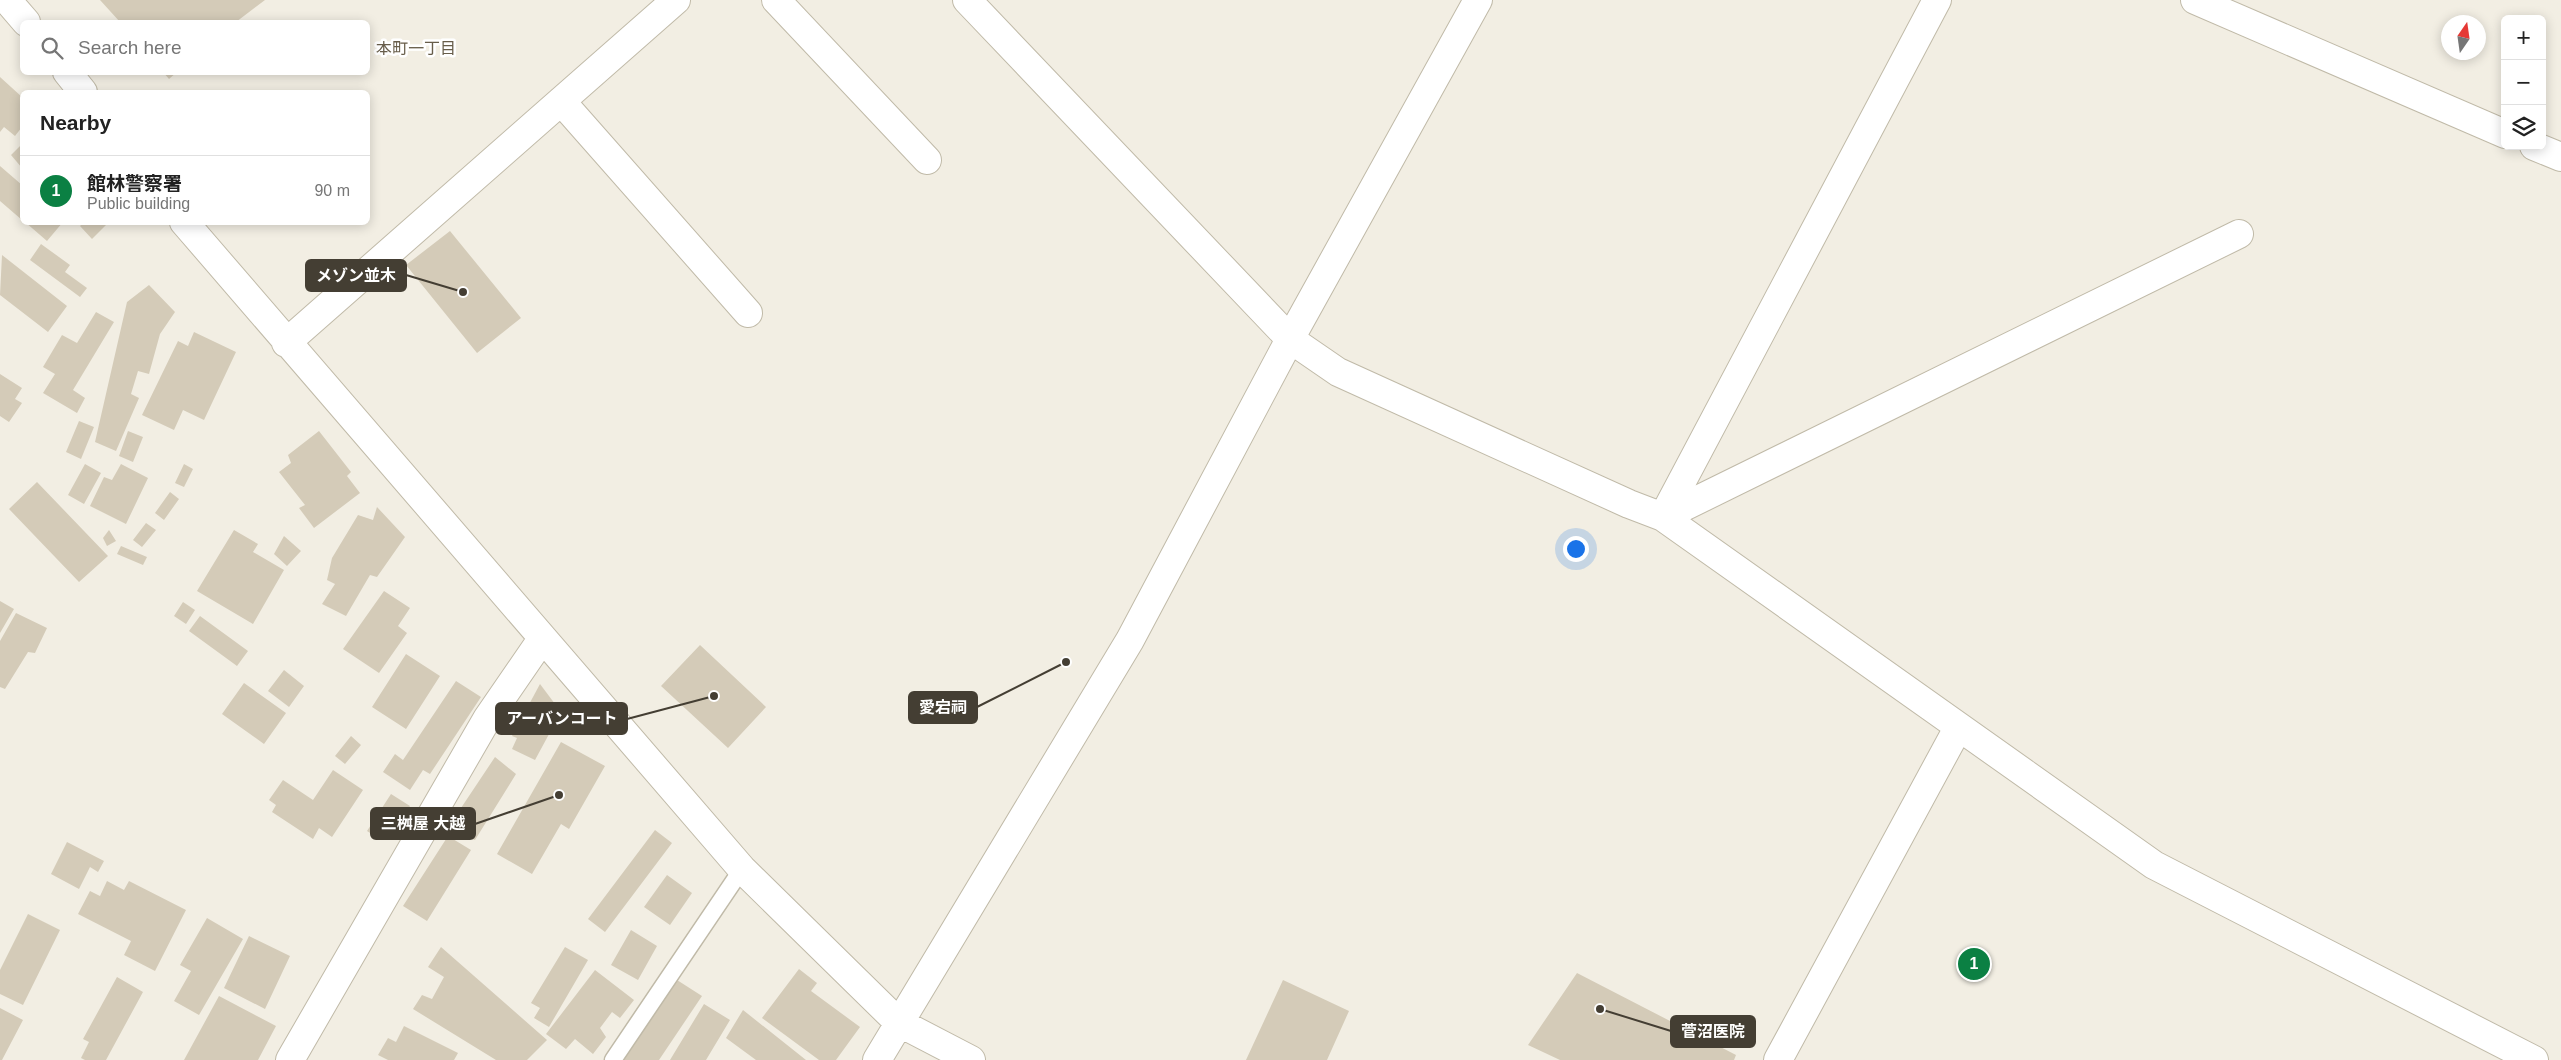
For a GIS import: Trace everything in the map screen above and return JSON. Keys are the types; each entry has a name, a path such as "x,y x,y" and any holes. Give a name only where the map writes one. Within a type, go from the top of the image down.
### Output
{"street":[{"path":"7,0 24,20"},
{"path":"286,343 676,0"},
{"path":"776,0 927,160"},
{"path":"968,0 1290,339 1338,372 1629,504 1663,517 1958,728 2154,865 2534,1060"},
{"path":"877,1060 898,1022 1130,640 1290,339 1478,0"},
{"path":"1663,517 1937,0"},
{"path":"2195,0 2501,132"},
{"path":"69,75 81,90"},
{"path":"561,101 748,313"},
{"path":"2544,150 2561,157"},
{"path":"187,225 286,343 742,869 898,1022 971,1060"},
{"path":"1663,517 2239,234"},
{"path":"290,1060 487,719 542,639"},
{"path":"1778,1060 1958,728"}],"lane":[{"path":"614,1060 742,869"}],"building":[{"path":"100,0 265,0 239,20 118,20"},
{"path":"166,75 174,75 169,79"},
{"path":"0,77 20,95 20,130 15,136 4,127 0,132"},
{"path":"20,146 20,166 11,155"},
{"path":"0,166 20,183 20,218 0,201"},
{"path":"28,225 60,225 47,241"},
{"path":"81,225 106,225 92,239"},
{"path":"450,231 521,318 477,353 406,265"},
{"path":"41,244 70,265 65,272 87,288 80,297 30,260"},
{"path":"2,255 67,306 48,332 0,295"},
{"path":"149,285 175,312 160,334 149,374 138,371 131,394 139,398 116,451 95,442 127,302"},
{"path":"96,312 114,322 73,390 85,398 77,413 43,393 55,374 43,367 62,335 77,343"},
{"path":"194,332 236,352 204,420 183,410 174,430 142,415 178,341 188,346"},
{"path":"0,374 22,388 15,399 22,403 9,422 0,416"},
{"path":"79,421 94,427 81,459 66,452"},
{"path":"128,431 143,437 133,462 119,456"},
{"path":"319,431 351,472 347,476 360,493 314,528 299,508 305,505 279,472 291,463 288,455"},
{"path":"85,464 101,473 84,504 68,495"},
{"path":"121,464 148,478 126,524 90,506 104,477 112,480"},
{"path":"184,464 193,469 184,487 175,483"},
{"path":"37,482 108,556 79,582 9,509"},
{"path":"170,492 179,499 164,520 155,513"},
{"path":"377,507 405,537 377,577 370,575 346,616 322,604 335,584 327,580 332,558 358,515 373,520"},
{"path":"146,523 156,530 142,547 133,540"},
{"path":"109,530 116,541 107,546 103,538"},
{"path":"234,530 258,544 253,552 284,570 253,624 197,591"},
{"path":"284,536 301,551 287,566 274,554"},
{"path":"121,546 147,557 143,565 117,554"},
{"path":"384,591 410,608 398,626 407,633 379,673 343,649"},
{"path":"0,601 14,609 0,633"},
{"path":"183,602 195,610 186,624 174,616"},
{"path":"16,613 47,628 35,653 28,652 5,689 0,687 0,641"},
{"path":"200,616 248,651 237,666 189,631"},
{"path":"700,645 766,707 728,748 661,686"},
{"path":"406,654 440,676 406,729 372,707"},
{"path":"284,670 304,686 289,707 268,691"},
{"path":"456,681 481,697 430,774 423,770 410,790 383,772 395,754 403,760"},
{"path":"244,683 286,713 264,744 222,714"},
{"path":"540,684 561,712 535,760 512,749 517,738 512,736"},
{"path":"351,736 361,745 345,764 335,756"},
{"path":"561,742 605,766 569,829 561,824 532,874 497,854"},
{"path":"495,757 516,774 475,840 458,835 459,811"},
{"path":"333,770 363,790 332,837 319,828 313,839 272,812 276,805 269,800 283,780 313,800"},
{"path":"391,794 410,806 391,836 385,833 381,840 367,831"},
{"path":"655,830 672,843 605,932 588,919"},
{"path":"448,836 471,850 427,921 403,906"},
{"path":"67,842 104,861 98,872 90,867 79,889 51,874"},
{"path":"667,875 692,893 670,925 644,907"},
{"path":"107,881 124,890 129,881 186,910 155,971 124,955 131,941 78,914 90,891 100,896"},
{"path":"28,914 60,930 23,1005 0,994 0,970"},
{"path":"207,918 243,939 199,1015 174,1001 191,971 180,965"},
{"path":"631,930 657,946 638,980 611,965"},
{"path":"249,936 290,956 265,1009 224,988"},
{"path":"441,947 547,1040 527,1060 496,1060 413,1009 422,995 432,999 444,977 428,967"},
{"path":"565,947 588,960 549,1027 534,1018 540,1008 531,1003"},
{"path":"799,969 817,983 811,991 860,1027 836,1060 819,1060 762,1018"},
{"path":"595,970 634,1000 620,1018 612,1012 600,1028 606,1037 593,1054 575,1039 566,1049 546,1034"},
{"path":"1577,973 1736,1055 1734,1060 1560,1060 1528,1045"},
{"path":"117,977 143,992 106,1060 85,1060 81,1058 89,1042 83,1039"},
{"path":"677,980 702,996 659,1060 623,1060"},
{"path":"1283,980 1349,1011 1327,1060 1246,1060"},
{"path":"219,996 276,1026 258,1060 184,1060"},
{"path":"704,1004 730,1020 706,1060 670,1060"},
{"path":"0,1008 23,1020 2,1060 0,1060"},
{"path":"743,1010 806,1060 756,1060 726,1038"},
{"path":"404,1026 458,1053 454,1060 388,1060 378,1055 388,1038 396,1042"}],"place":[{"name":"メゾン並木","path":"463,292"},
{"name":"愛宕祠","path":"1066,662"},
{"name":"アーバンコート","path":"714,696"},
{"name":"三桝屋 大越","path":"559,795"},
{"name":"館林警察署","path":"1974,964"},
{"name":"菅沼医院","path":"1600,1009"}],"district":[{"name":"本町一丁目","path":"416,48"}]}
